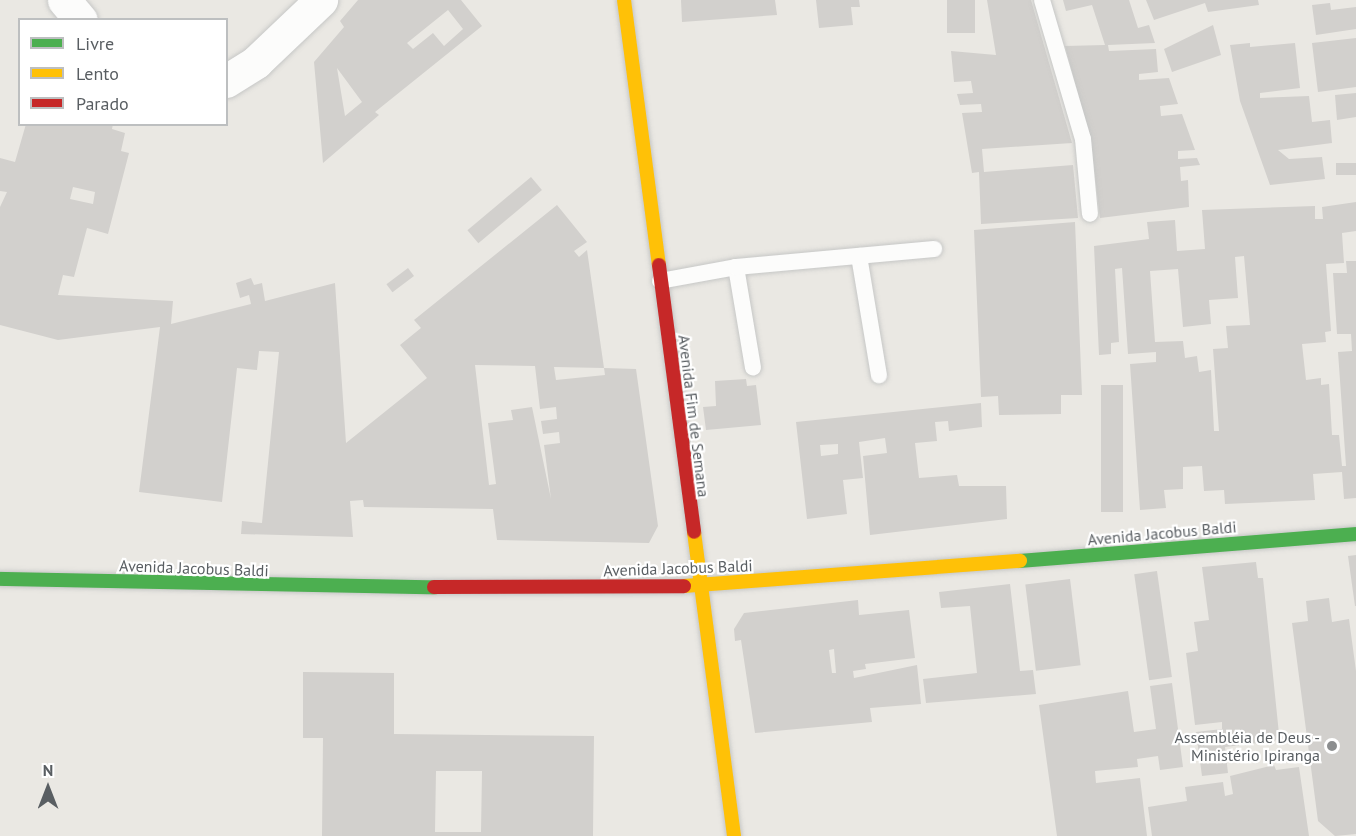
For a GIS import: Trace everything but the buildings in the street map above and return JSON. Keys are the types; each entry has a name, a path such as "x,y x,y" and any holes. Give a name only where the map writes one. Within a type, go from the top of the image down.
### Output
{"street":[{"path":"64,0 79,18"},
{"path":"228,79 321,0"},
{"name":"Avenida Fim de Semana","path":"624,0 734,836"},
{"name":"Avenida Jacobus Baldi","path":"0,579 287,588 700,586 1356,534"}],"lane":[{"path":"1042,0 1083,139 1090,214"},
{"path":"660,281 736,267 934,249"},
{"path":"859,256 879,375"},
{"path":"736,267 753,368"}],"traffic: fast":[{"path":"1020,561 1356,534"},
{"path":"0,579 434,587"}],"traffic: slow":[{"path":"624,0 659,265"},
{"path":"694,532 734,836"},
{"path":"684,586 1020,561"}],"traffic: jam":[{"path":"659,265 694,532"},
{"path":"434,587 684,586"}],"place":[{"name":"Assembléia de Deus - Ministério Ipiranga","path":"1332,746"}]}
